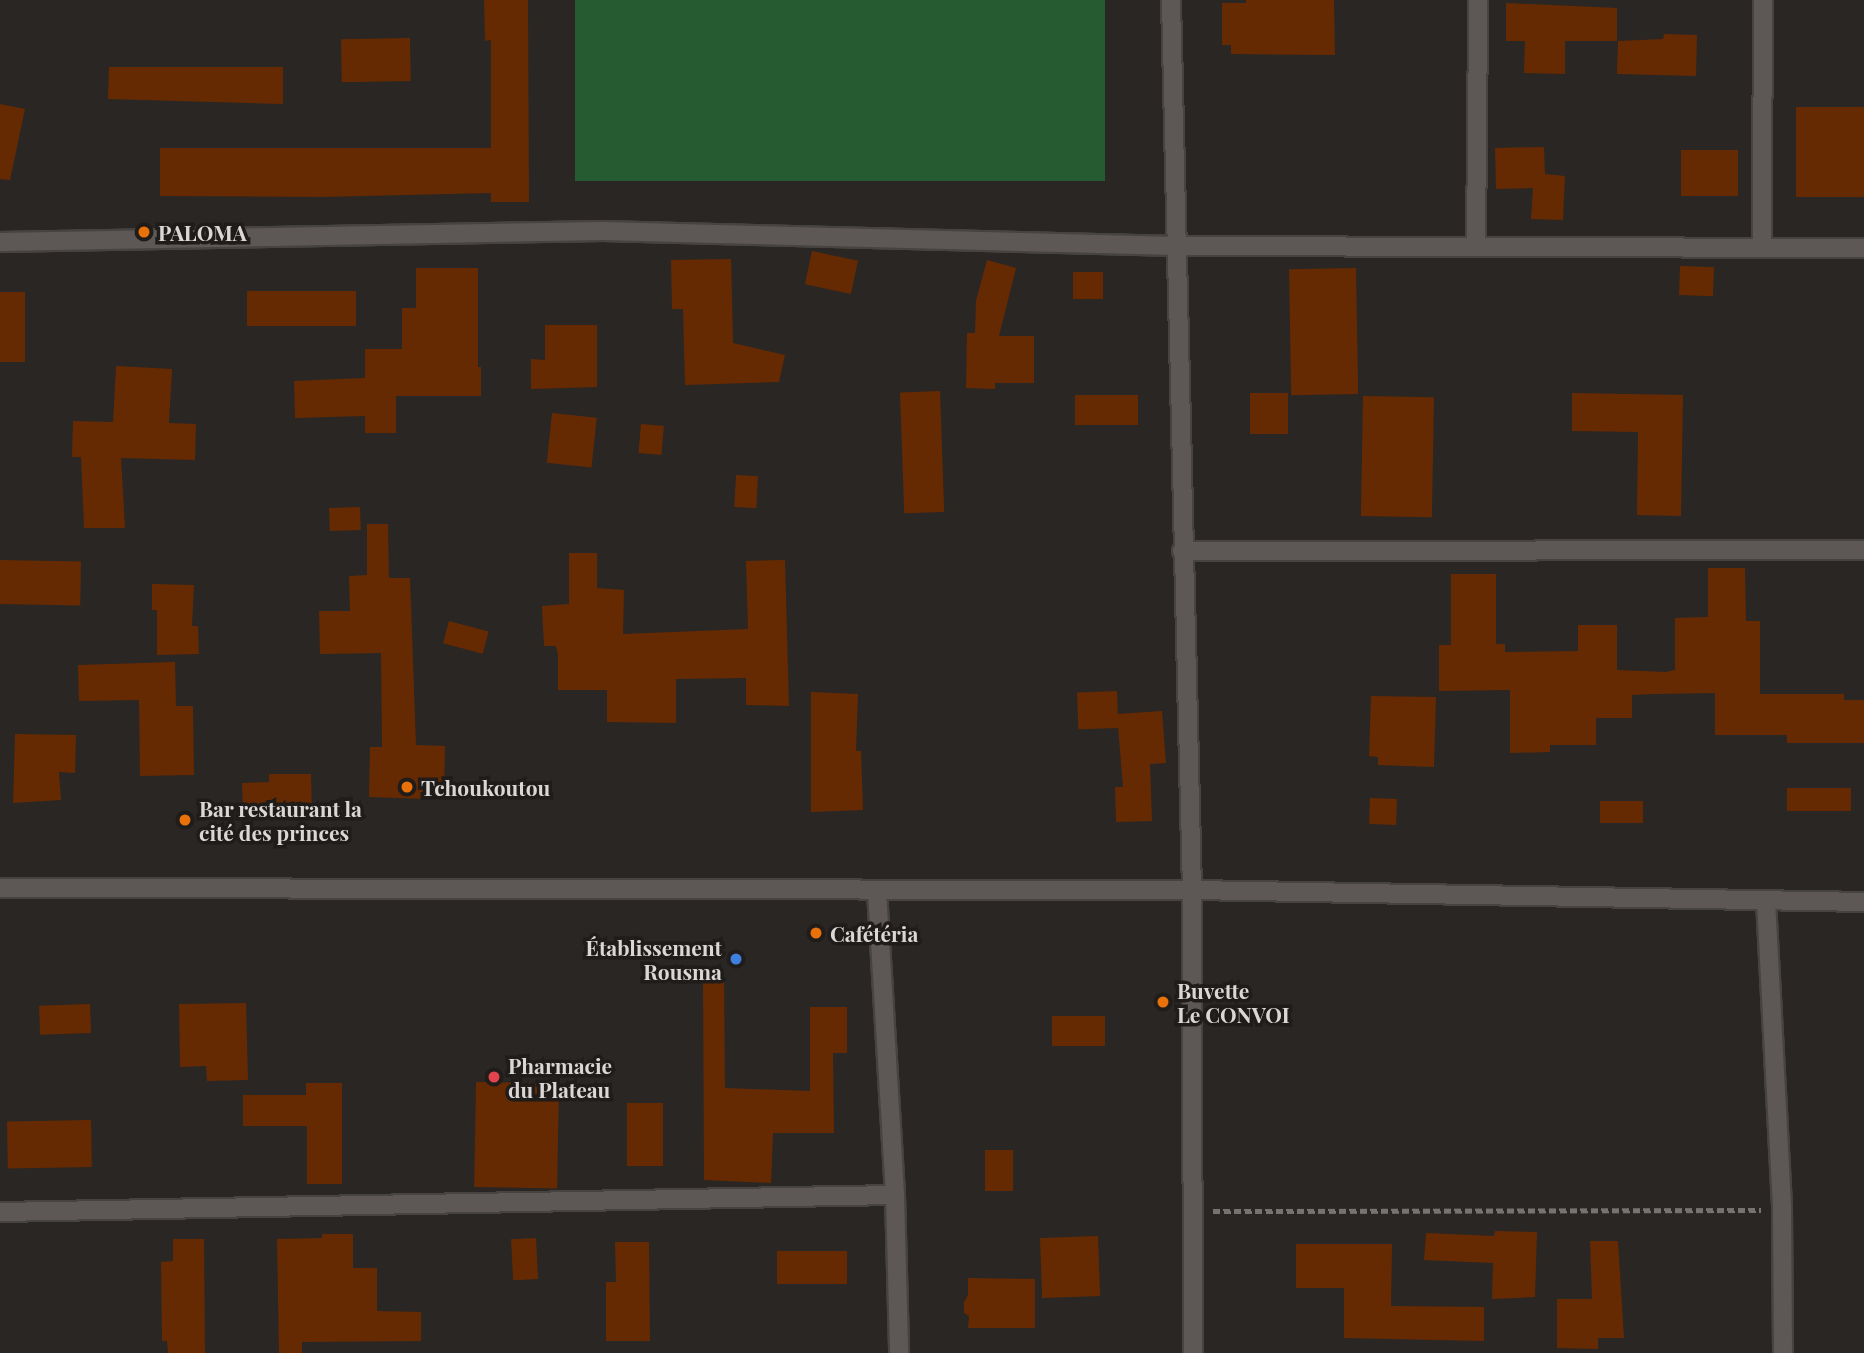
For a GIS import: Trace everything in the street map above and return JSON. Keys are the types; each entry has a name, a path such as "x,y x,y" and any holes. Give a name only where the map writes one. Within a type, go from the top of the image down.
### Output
{"street":[{"path":"1171,0 1192,890 1192,1353"},
{"path":"1476,247 1478,0"},
{"path":"1762,248 1763,0"},
{"path":"0,242 603,230 1176,246 1864,248"},
{"path":"1182,551 1864,550"},
{"path":"0,888 1192,890 1864,902"},
{"path":"877,891 895,1195 899,1353"},
{"path":"1766,901 1782,1210 1783,1353"},
{"path":"0,1212 895,1195"}],"path":[{"path":"1191,1212 1782,1210"}],"green space":[{"path":"575,0 1105,0 1105,181 575,181"}],"building":[{"path":"484,0 528,0 529,202 491,202 491,193 321,197 160,196 160,148 491,148 491,40 485,41"},
{"path":"1246,0 1334,0 1335,55 1231,54 1231,45 1222,45 1222,3 1246,3"},
{"path":"1506,3 1617,8 1617,41 1565,41 1565,74 1524,73 1525,41 1506,41"},
{"path":"1664,34 1697,35 1696,76 1617,74 1618,41 1663,39"},
{"path":"410,38 411,81 342,82 341,39"},
{"path":"109,67 283,67 283,104 108,99"},
{"path":"0,104 25,109 10,180 0,179"},
{"path":"1796,107 1864,107 1864,197 1796,197"},
{"path":"1544,147 1545,174 1565,176 1563,220 1531,219 1533,188 1496,189 1495,148"},
{"path":"1681,150 1738,150 1738,196 1681,196"},
{"path":"812,251 858,261 851,294 805,284"},
{"path":"731,259 733,343 785,355 779,382 685,385 683,309 672,309 671,260"},
{"path":"987,260 1016,268 999,336 1034,336 1034,383 995,383 995,389 966,388 967,333 975,333 976,301"},
{"path":"1680,266 1714,267 1713,296 1679,295"},
{"path":"416,268 478,268 478,367 481,367 481,396 396,396 396,433 365,433 365,416 295,418 294,381 365,378 365,349 402,349 402,308 416,308"},
{"path":"1356,268 1358,394 1291,395 1289,269"},
{"path":"1073,272 1103,272 1103,299 1073,299"},
{"path":"247,291 356,291 356,326 247,326"},
{"path":"0,292 25,292 25,362 0,362"},
{"path":"545,325 597,325 597,387 531,389 531,359 545,360"},
{"path":"116,366 172,369 169,423 196,424 195,460 121,458 125,528 84,528 81,457 72,457 73,421 113,422"},
{"path":"940,391 944,512 904,513 900,392"},
{"path":"1250,393 1288,393 1288,434 1250,434"},
{"path":"1572,393 1683,395 1681,516 1637,515 1638,432 1572,431"},
{"path":"1075,395 1138,395 1138,425 1075,425"},
{"path":"1363,396 1434,397 1432,517 1361,516"},
{"path":"552,413 597,418 592,467 547,463"},
{"path":"641,424 664,426 661,455 638,453"},
{"path":"736,475 758,476 756,508 734,507"},
{"path":"360,507 361,530 330,531 329,508"},
{"path":"367,524 388,524 389,578 410,578 416,745 445,746 444,796 424,795 424,799 369,797 370,747 382,747 381,653 320,654 319,611 350,611 349,576 367,575"},
{"path":"569,553 597,553 597,588 624,590 623,634 748,629 746,561 785,560 789,706 746,705 746,678 676,679 676,723 607,722 607,690 558,690 558,655 556,646 544,646 542,606 569,604"},
{"path":"0,560 81,561 80,605 0,604"},
{"path":"1708,568 1745,568 1746,621 1760,621 1760,694 1844,694 1844,700 1864,700 1864,743 1787,743 1787,735 1715,735 1715,693 1655,694 1632,695 1632,718 1596,718 1596,745 1550,745 1550,752 1510,753 1510,690 1439,691 1439,645 1451,645 1451,574 1496,574 1496,644 1505,644 1505,652 1578,651 1578,625 1617,625 1617,670 1666,672 1675,670 1675,618 1708,617"},
{"path":"152,584 194,585 192,626 198,626 199,654 157,655 157,610 152,610"},
{"path":"449,621 489,632 483,654 443,643"},
{"path":"175,662 176,706 193,706 194,775 140,776 139,700 79,701 78,665"},
{"path":"1117,691 1118,728 1078,729 1077,692"},
{"path":"811,692 858,694 856,751 861,751 863,810 811,812"},
{"path":"1371,696 1436,697 1434,767 1378,765 1378,757 1369,756"},
{"path":"1162,711 1166,763 1150,764 1152,821 1116,822 1115,787 1123,787 1117,714"},
{"path":"15,734 76,735 75,773 59,772 61,800 13,803"},
{"path":"269,774 311,774 312,814 243,813 242,783 269,782"},
{"path":"1787,788 1851,788 1851,811 1787,811"},
{"path":"1370,798 1397,799 1396,825 1369,824"},
{"path":"1600,801 1643,801 1643,823 1600,823"},
{"path":"703,976 724,976 725,1088 810,1091 810,1007 847,1007 847,1053 833,1053 834,1133 773,1133 771,1183 704,1180"},
{"path":"246,1003 248,1080 207,1081 206,1066 180,1067 179,1004"},
{"path":"90,1004 91,1033 40,1035 39,1006"},
{"path":"1052,1016 1105,1016 1105,1046 1052,1046"},
{"path":"476,1082 559,1083 557,1188 474,1187"},
{"path":"306,1083 342,1083 342,1184 307,1184 307,1126 243,1126 243,1095 306,1095"},
{"path":"627,1103 663,1103 663,1166 627,1166"},
{"path":"91,1120 92,1167 8,1168 7,1121"},
{"path":"985,1150 1013,1150 1013,1191 985,1191"},
{"path":"1495,1231 1537,1232 1535,1297 1492,1299 1493,1263 1424,1260 1426,1233 1494,1236"},
{"path":"322,1234 353,1234 353,1268 377,1268 377,1311 421,1312 421,1341 302,1342 302,1353 279,1353 277,1239 322,1238"},
{"path":"1098,1236 1100,1296 1042,1298 1040,1238"},
{"path":"536,1238 538,1279 513,1280 511,1239"},
{"path":"173,1239 204,1239 205,1353 168,1353 167,1341 162,1341 161,1262 173,1261"},
{"path":"1590,1241 1618,1241 1624,1338 1598,1338 1598,1349 1557,1348 1557,1299 1592,1299"},
{"path":"615,1242 649,1242 650,1341 606,1341 606,1282 616,1282"},
{"path":"1296,1244 1392,1244 1391,1306 1484,1307 1484,1341 1344,1338 1344,1288 1296,1288"},
{"path":"777,1251 847,1251 847,1284 777,1284"},
{"path":"968,1278 1035,1279 1035,1328 968,1328 969,1316 964,1313 964,1302 968,1295"}],"place":[{"name":"PALOMA","path":"144,232"},
{"name":"Tchoukoutou","path":"407,787"},
{"name":"Bar restaurant la cité des princes","path":"185,820"},
{"name":"Cafétéria","path":"816,933"},
{"name":"Établissement Rousma","path":"736,959"},
{"name":"Buvette Le CONVOI","path":"1163,1002"},
{"name":"Pharmacie du Plateau","path":"494,1077"}]}
